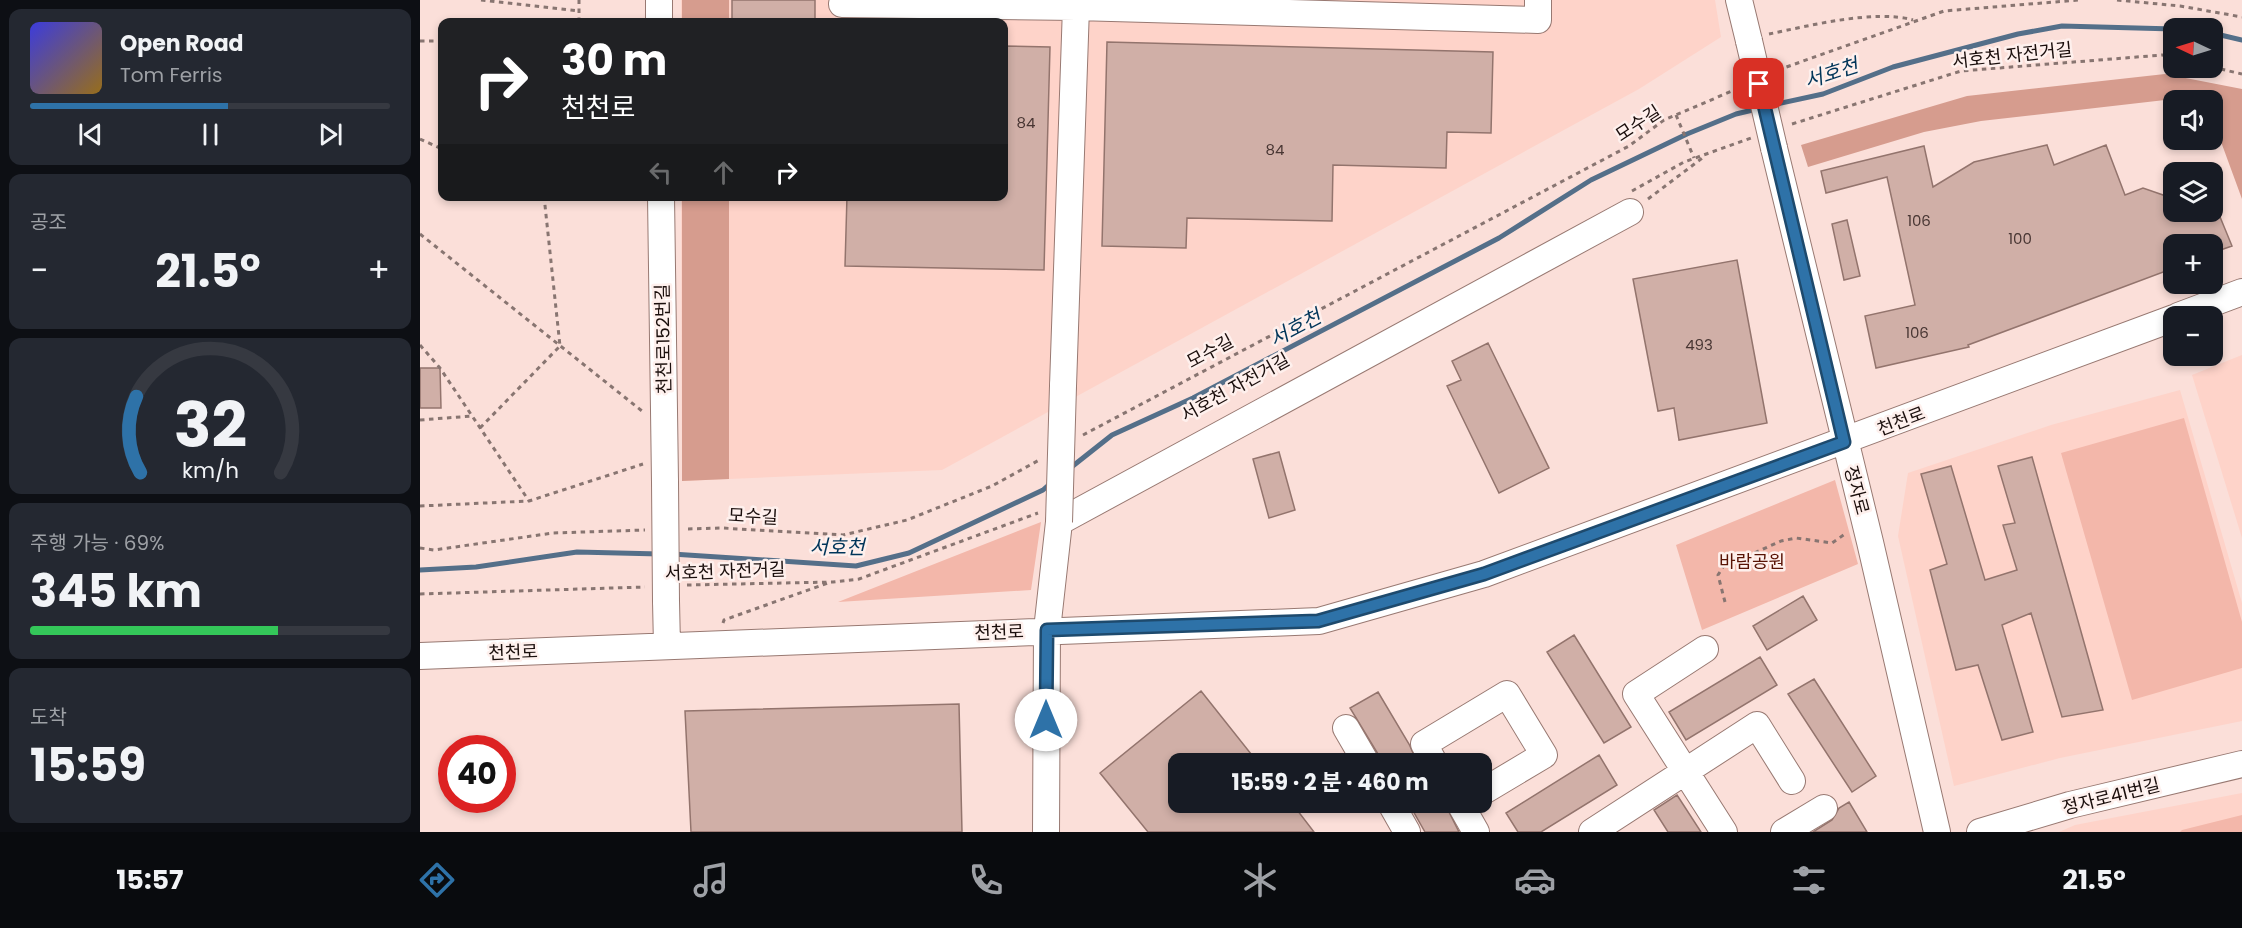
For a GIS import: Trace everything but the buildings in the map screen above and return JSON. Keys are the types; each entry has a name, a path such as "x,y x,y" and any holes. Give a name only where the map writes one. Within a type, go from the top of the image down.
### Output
{"street":[{"path":"659,0 659,18"},
{"path":"843,0 842,4 1076,7 1538,20 1538,0"},
{"path":"1739,0 1748,38"},
{"path":"1046,832 1047,630 1051,516 1064,386 1076,7"},
{"name":"정자로","path":"1748,38 1870,542 1937,832"},
{"name":"천천로152번길","path":"661,201 667,646"},
{"path":"1051,516 1627,204"},
{"path":"2205,306 2242,292"},
{"name":"천천로","path":"420,656 1318,621 1484,574 2163,322"},
{"path":"1705,649 1636,694 1724,832"},
{"path":"1429,753 1424,744 1507,694 1544,755 1492,786"},
{"path":"1606,828 1757,726 1792,781"},
{"path":"1346,728 1361,753"},
{"name":"정자로41번길","path":"1980,832 2070,805 2242,764"},
{"path":"1784,832 1824,808"},
{"path":"1396,813 1407,832"},
{"path":"1466,813 1476,832"}],"path":[{"path":"481,0 579,11"},
{"path":"579,0 579,18"},
{"path":"1772,72 1944,10 2079,0"},
{"path":"2117,0 2180,6 2242,17"},
{"path":"1748,38 1825,22 1900,16 1915,20"},
{"path":"420,41 438,41"},
{"name":"서호천 자전거길","path":"1627,204 1694,158 1771,137 1961,70 2163,55"},
{"path":"2223,70 2242,74"},
{"name":"모수길","path":"1082,436 1629,146 1664,120 1746,84"},
{"path":"1676,115 1694,158"},
{"path":"420,139 438,147"},
{"path":"1627,204 1709,153"},
{"path":"545,201 560,346"},
{"path":"420,234 664,429"},
{"path":"420,345 440,368 529,501"},
{"path":"480,428 560,346"},
{"path":"420,420 472,416"},
{"name":"모수길","path":"678,529 722,528 843,535 907,520 992,486 1042,458"},
{"path":"420,506 529,501 665,470"},
{"name":"서호천 자전거길","path":"420,594 666,591 859,579 1051,516"},
{"path":"420,548 434,550 553,533 656,530"},
{"path":"1725,602 1718,575 1723,567 1781,541 1796,538 1832,543 1849,532"},
{"path":"713,644 724,620 833,582"}],"shaded area":[{"path":"681,0 1715,0 1721,37 1639,89 942,470 682,481 681,201 1008,201 1008,18 681,18"},
{"path":"682,0 729,0 729,18 682,18"},
{"path":"2163,74 2163,78 2186,78 2242,89 2242,199 2223,147 2223,90 2163,90 2163,100 1981,121 1924,132 1808,167 1801,145 1967,96"},
{"path":"682,201 729,201 729,479 682,481"},
{"path":"2242,355 2242,538 2192,375 2214,366 2223,366 2223,363"},
{"path":"2180,390 2242,603 2242,721 2060,758 1954,786 1898,536 1908,473 2051,425"},
{"path":"2242,793 2242,832 2059,832 2075,825"}],"green space":[{"path":"2184,418 2242,622 2242,668 2132,700 2061,453"},
{"name":"바람공원","path":"1835,480 1858,564 1702,630 1676,545"},
{"path":"1041,522 1031,590 838,602"},
{"path":"2242,815 2242,832 2180,832 2182,830"}],"waterway":[{"name":"서호천","path":"1772,105 1823,94 1893,67 2018,34 2062,26 2163,29"},
{"name":"서호천","path":"2223,36 2242,40"},
{"name":"서호천","path":"1069,469 1112,435 1193,398 1499,238 1591,180 1687,134 1736,114 1757,109"},
{"name":"서호천","path":"672,554 856,566 909,553 1043,490 1052,482"},
{"name":"서호천","path":"420,570 476,567 577,552 660,554"}],"route":[{"path":"1046,720 1047,630 1318,621 1484,574 1844,442 1759,84"}]}
